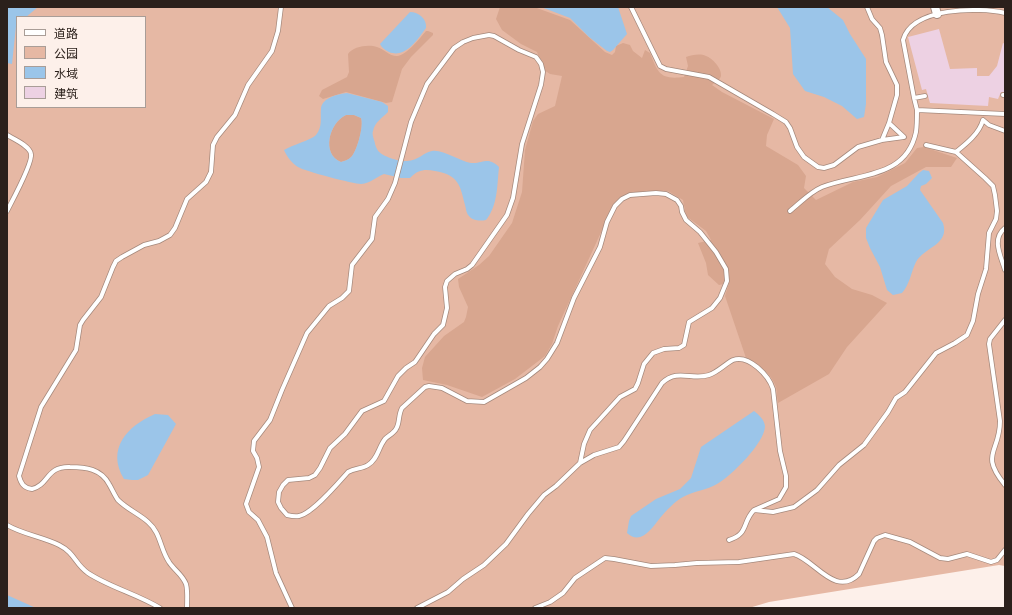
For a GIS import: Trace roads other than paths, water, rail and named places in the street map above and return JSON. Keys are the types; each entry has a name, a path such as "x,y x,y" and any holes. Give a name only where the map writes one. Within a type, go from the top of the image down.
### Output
{"lane":[{"path":"187,608 185,582 180,573 166,557 155,528 118,500 103,475 90,469 60,467 54,470 40,485 32,489 28,489 23,486 19,476 41,407 76,350 80,325 101,298 116,261 144,245 159,241 170,235 175,228 187,199 206,182 211,172 213,145 216,137 235,115 248,85 272,51 278,31 282,7"},
{"path":"631,7 660,66 666,69 709,77 786,122 800,152 813,164 824,168 834,166 858,147 882,140 904,137 889,122"},
{"path":"866,7 872,19 880,28 886,62 897,85 897,95 882,140"},
{"path":"790,211 820,188 882,171 901,160 908,152 915,136 917,110 903,40 904,34 936,10 962,9 1005,12"},
{"path":"292,608 276,573 267,537 258,520 249,512 246,504 259,466 253,451 254,442 270,420 307,333 329,306 342,298 349,291 352,265 372,239 375,217 388,200 395,183 410,122 427,84 454,48 473,38 489,35 494,36 519,50 536,57 541,64 543,72 541,85 522,144 513,198 507,215 472,265 455,274 447,281 447,308 443,324 434,334 415,362 398,376 384,402 362,411 345,434 330,448 315,475 309,478 288,480 279,492 278,502 287,515 300,516 314,507 348,472 354,469 366,467 370,464 377,456 384,440 396,430 402,408 425,387 438,386 467,401 484,402 526,378 540,367 557,343 574,298 600,247 607,222 615,206 622,198 630,196 666,194 677,200 686,220 700,232 716,252 726,270 727,281 720,298 712,308 689,322 684,345 679,348 658,351 648,358 644,364 635,389 620,398 590,430 584,444 580,463"},
{"path":"914,98 925,96"},
{"path":"917,110 1005,114"},
{"path":"956,152 972,138 981,127 984,112"},
{"path":"983,120 989,125 1005,131"},
{"path":"7,135 20,142 30,150 31,154 30,164 7,211"},
{"path":"754,510 773,512 794,507 817,490 839,465 864,445 888,412 896,398 905,392 936,353 955,343 967,334 973,321 978,294 986,269 990,232 996,219 997,211 993,186 956,152 926,145"},
{"path":"1005,228 999,235 998,241 1005,270"},
{"path":"1005,320 990,339 989,344 1000,421 1000,432 994,447 991,461 998,476 1005,484"},
{"path":"417,608 448,592 463,579 484,565 506,544 544,495 556,486 580,463 594,455 619,447 662,383 668,377 681,375 709,375 734,360 745,361 757,367 768,377 774,389 779,446 786,476 784,491 779,499 754,510 740,535 729,540"},
{"path":"7,525 61,546 69,551 80,566 93,576 128,591 160,608"},
{"path":"535,608 550,602 563,593 575,578 605,558 651,566 675,566 697,562 739,562 794,554 801,557 824,576 841,581 847,581 855,578 859,574 874,541 881,535 889,535 910,542 944,559 967,554 991,562 997,560 1005,550"}],"water":[{"path":"7,7 38,7 27,16 16,16 12,64 7,63"},
{"path":"541,7 618,7 627,34 610,52 589,37 570,18"},
{"path":"777,7 827,7 843,20 866,59 866,104 864,117 857,119 842,106 824,97 805,91 793,74 790,28"},
{"path":"410,12 416,13 424,19 426,28 415,42 406,50 400,53 389,52 380,44"},
{"path":"347,93 382,102 388,106 388,112 374,128 373,138 379,152 390,158 399,161 411,161 429,152 436,151 446,153 466,162 475,163 488,161 499,167 495,201 486,220 472,219 469,216 457,182 449,175 443,173 424,170 416,173 410,178 401,178 384,174 361,184 340,180 309,171 294,164 284,150 316,135 320,125 322,104 336,95","holes":["346,115 354,115 361,118 362,126 360,138 352,156 341,162 335,158 331,152 329,146 330,138 335,125 340,119"]},
{"path":"923,170 929,171 932,178 926,184 921,186 920,190 943,223 943,236 940,241 916,262 909,282 902,293 893,295 887,290 880,267 870,248 866,238 866,228 883,200 907,186"},
{"path":"754,411 764,421 764,433 754,450 738,467 717,484 687,495 677,501 668,509 650,531 641,537 637,538 627,533 631,516 656,499 680,489 691,478 701,447"},
{"path":"155,414 168,415 176,424 148,475 138,480 124,479 119,468 117,458 122,440 136,425"},
{"path":"7,595 36,608 7,608"}]}
